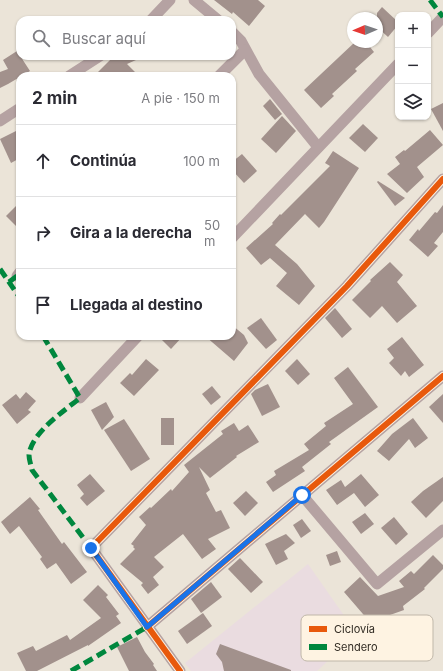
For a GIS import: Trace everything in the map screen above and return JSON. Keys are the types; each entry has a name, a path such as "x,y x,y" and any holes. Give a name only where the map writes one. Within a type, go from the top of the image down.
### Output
{"street":[{"path":"154,16 170,0"},
{"path":"194,0 213,16"},
{"path":"431,30 443,17"},
{"path":"236,36 259,74 318,147"},
{"path":"236,59 245,50"},
{"path":"75,72 94,60"},
{"path":"223,72 235,60"},
{"path":"236,234 395,67"},
{"path":"0,121 16,111"},
{"path":"180,671 91,548 347,286 443,179"},
{"path":"80,398 134,340"},
{"path":"147,627 443,376"},
{"path":"302,495 377,584 443,530"}],"shaded area":[{"path":"308,564 344,615 301,615 301,661 328,661 317,671 191,671 185,663"}],"building":[{"path":"214,0 258,0 265,6 249,26 233,12 232,14"},
{"path":"382,7 395,19 395,29 388,37 383,32 383,12 378,12"},
{"path":"349,48 371,48 374,52 355,69 357,71 332,94 334,96 321,108 304,90"},
{"path":"16,52 16,60 23,60 30,71 16,72 16,79 0,88 0,72 8,69 3,60"},
{"path":"110,60 136,60 127,64 135,72 98,72"},
{"path":"270,99 282,114 275,120 263,106"},
{"path":"443,103 443,131 431,109"},
{"path":"282,116 296,131 276,153 261,139"},
{"path":"363,124 378,138 365,152 349,138"},
{"path":"430,130 443,145 417,167 424,177 407,193 387,174 400,164 395,157 404,150 405,151"},
{"path":"16,131 16,160 11,163 0,139"},
{"path":"333,151 359,168 319,228 305,214 275,245 297,264 315,286 299,305 276,286 287,273 270,258 261,265 246,248 273,224 272,223 280,214 281,215 330,166 325,163"},
{"path":"242,154 257,171 244,183 236,174 236,159"},
{"path":"378,181 405,198 395,206 377,182"},
{"path":"443,205 443,232 434,243 438,246 428,257 409,240 418,229 419,231 435,212 437,213"},
{"path":"16,206 16,226 6,216"},
{"path":"390,262 403,275 397,282 417,306 397,323 382,306 370,318 352,300 371,281 370,280"},
{"path":"335,308 352,329 342,338 325,318"},
{"path":"261,318 277,340 266,349 247,328"},
{"path":"236,328 244,335 248,343 234,361 210,340 236,340"},
{"path":"402,337 424,365 409,377 405,371 401,376 389,363 394,358 387,349"},
{"path":"162,340 179,340 171,349"},
{"path":"146,359 159,370 134,396 120,383 130,373 132,375"},
{"path":"297,359 310,374 298,385 285,371"},
{"path":"348,367 378,407 329,442 331,444 302,467 305,471 273,492 266,482 276,475 274,471 309,450 304,444 326,426 324,423 353,404 334,378"},
{"path":"268,384 280,407 262,416 251,394 255,390"},
{"path":"212,386 221,397 211,405 202,394"},
{"path":"26,392 36,401 28,410 31,412 17,424 2,405 16,394 20,399"},
{"path":"443,394 443,423 429,407"},
{"path":"106,402 114,417 102,430 91,410"},
{"path":"161,418 174,418 174,445 161,445"},
{"path":"413,418 428,438 415,448 409,439 389,461 377,451 392,434"},
{"path":"124,419 150,459 131,471 104,430"},
{"path":"234,423 239,431 248,425 259,442 236,456 237,457 210,478 199,467 210,490 206,493 216,512 221,510 230,528 208,539 216,549 202,559 183,534 154,557 164,567 153,577 159,585 148,594 141,585 143,583 120,564 135,549 131,544 146,525 139,517 171,489 172,491 189,472 184,465 223,434 221,431"},
{"path":"90,474 105,491 87,506 80,498 84,494 77,485"},
{"path":"361,474 379,495 365,507 354,493 337,505 326,490 341,480 345,487"},
{"path":"443,477 443,501 426,518 411,502 423,491"},
{"path":"246,491 258,503 245,516 233,503"},
{"path":"30,497 40,509 38,510 62,544 64,542 87,572 71,584 56,563 47,569 40,559 42,557 19,526 10,534 1,522"},
{"path":"365,513 374,524 361,534 352,522"},
{"path":"394,517 408,534 396,545 381,528"},
{"path":"302,519 311,531 301,538 293,525"},
{"path":"286,534 295,543 284,551 288,559 276,565 265,544"},
{"path":"337,551 341,562 330,566 326,555"},
{"path":"433,555 443,565 443,569 424,588 425,589 403,606 404,610 390,615 364,615 344,592 360,577 378,596 404,587 399,581 411,571 414,574"},
{"path":"240,558 263,582 251,593 228,569"},
{"path":"211,582 222,597 201,613 191,599"},
{"path":"98,585 108,595 106,597 119,614 116,616 121,623 88,646 37,671 26,671 17,653 33,646 36,651 67,635 70,640 101,618 83,600"},
{"path":"203,613 212,626 187,644 178,631"},
{"path":"137,637 157,671 129,671 117,647"},
{"path":"220,644 291,671 224,671 222,662 216,654"}],"marked path":[{"path":"430,0 443,17"},
{"path":"0,269 16,292"},
{"path":"9,282 16,277"},
{"path":"45,340 80,398 57,416 42,431 31,447 29,455 30,461 32,470 91,548"},
{"path":"71,671 147,627"}],"cycle path":[{"path":"180,671 91,548 347,286 443,179"},
{"path":"147,627 443,376"}],"route":[{"path":"91,548 147,627 302,495"}]}
